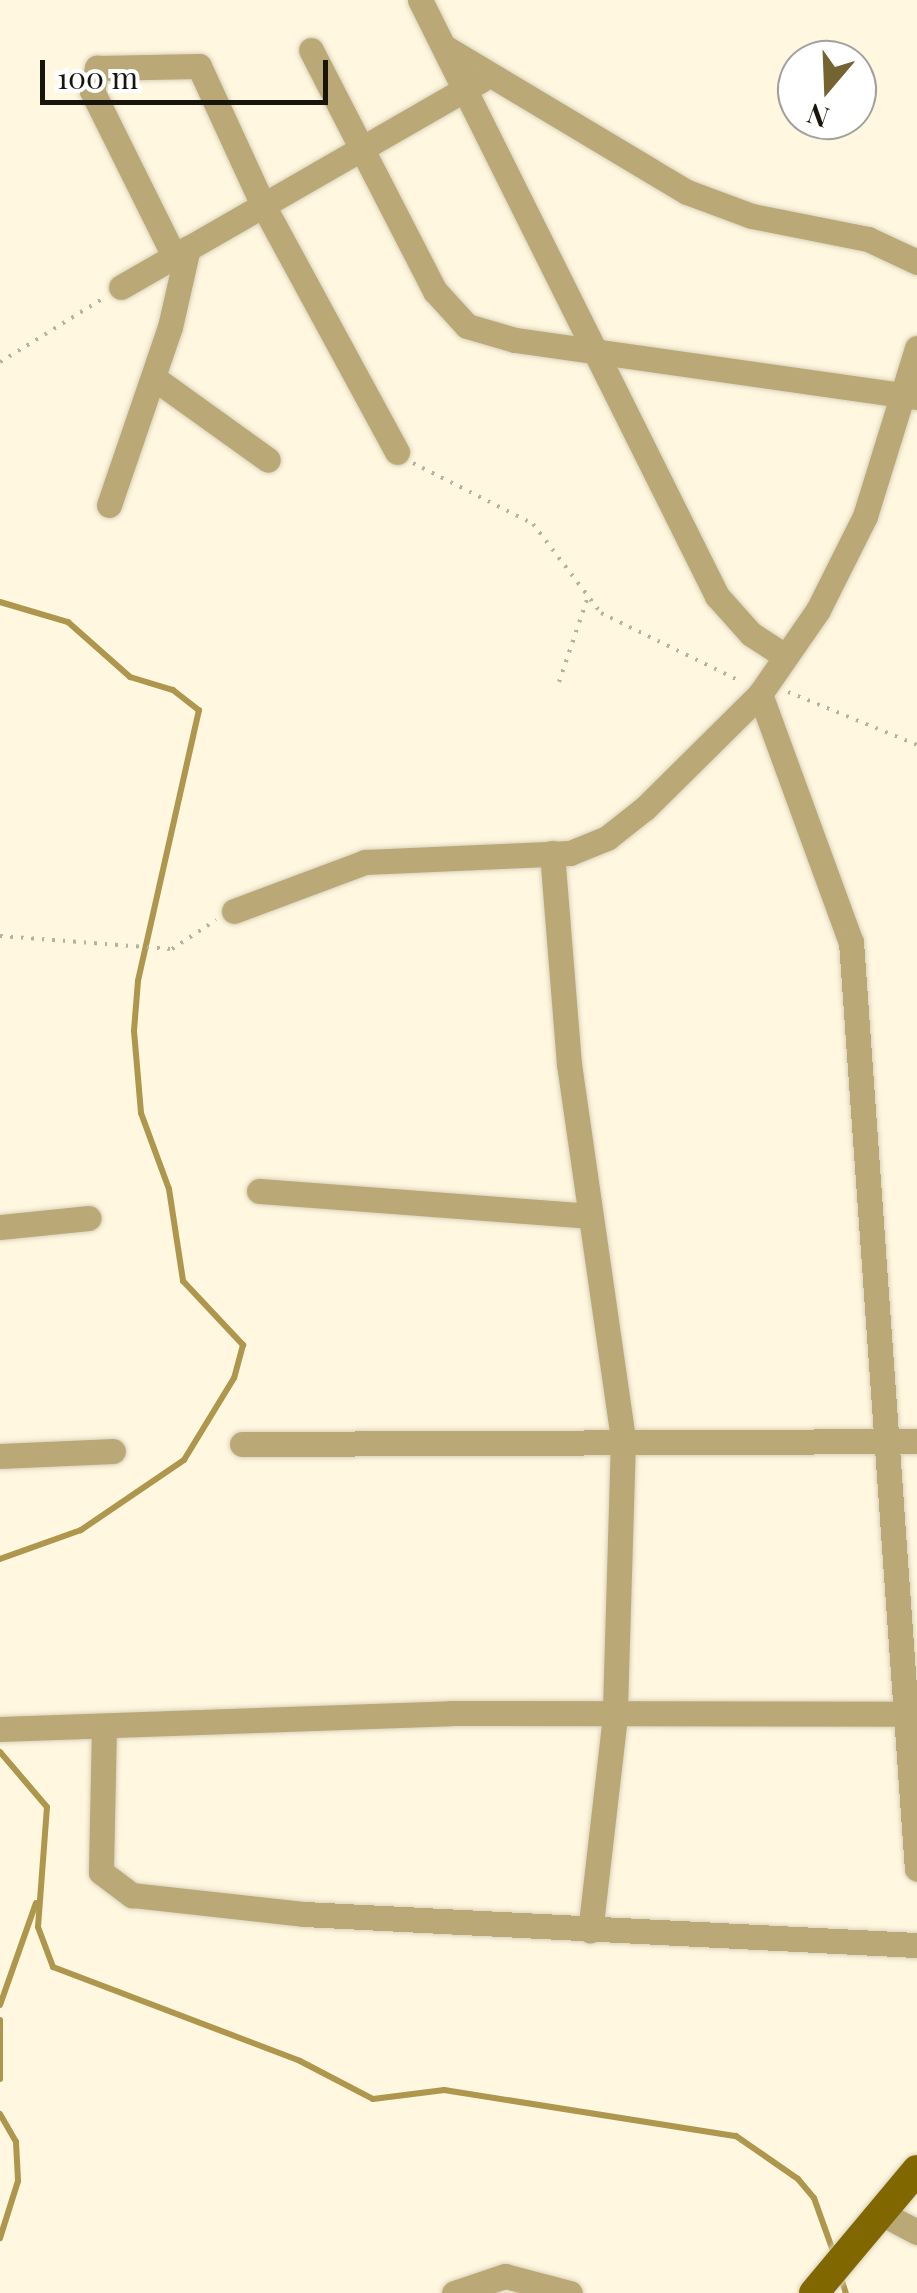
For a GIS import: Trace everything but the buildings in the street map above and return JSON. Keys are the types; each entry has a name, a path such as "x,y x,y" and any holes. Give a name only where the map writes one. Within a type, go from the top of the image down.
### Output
{"main road":[{"path":"814,2293 917,2170"}],"street":[{"path":"420,0 717,596 751,634 786,656"},
{"path":"446,48 702,199 852,234 917,262"},
{"path":"311,50 360,150 451,313 515,340 911,396"},
{"path":"109,505 154,378 181,252 92,91 97,68 199,66 263,206 397,452"},
{"path":"122,286 490,74"},
{"path":"234,911 365,862 552,853 608,838 760,694 786,656 857,535 911,396 917,348"},
{"path":"154,378 268,460"},
{"path":"760,694 851,942 884,1440 910,1714 917,1869"},
{"path":"552,853 589,1216 623,1439 615,1716 590,1931"},
{"path":"259,1191 589,1216"},
{"path":"0,1226 88,1218"},
{"path":"242,1444 623,1439 917,1441"},
{"path":"0,1456 113,1451"},
{"path":"0,1729 910,1714"},
{"path":"104,1726 101,1872 132,1895 590,1931 917,1945"},
{"path":"881,2213 917,2232"},
{"path":"454,2293 505,2276 570,2293"}],"path":[{"path":"0,362 122,286"},
{"path":"397,452 533,524 601,613 760,694 797,693 917,746"},
{"path":"559,682 589,594"},
{"path":"0,936 172,949 234,911"}],"waterway":[{"path":"0,602 68,622 130,677 173,690 199,710 138,981 134,1031 141,1113 169,1189 183,1281 243,1345 234,1378 184,1460 81,1530 0,1559"},
{"path":"0,1752 47,1807 38,1927 53,1967 300,2061 373,2099 444,2090 736,2136 798,2179 814,2198 834,2254"},
{"path":"0,2005 36,1903"},
{"path":"0,2020 0,2079"},
{"path":"0,2114 16,2142 18,2181 0,2238"},
{"path":"840,2275 846,2293"}]}
